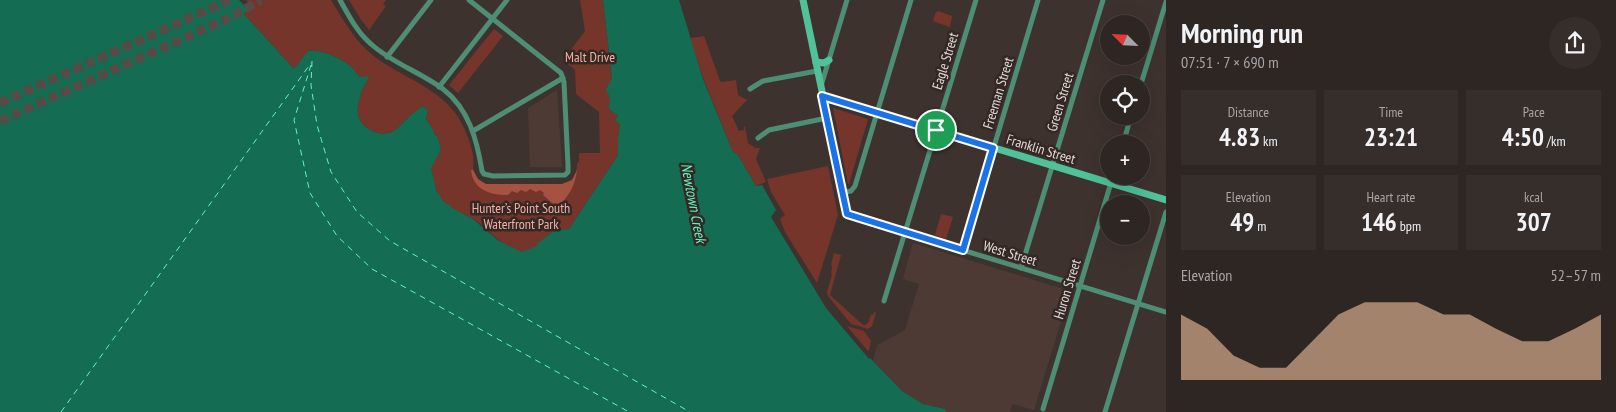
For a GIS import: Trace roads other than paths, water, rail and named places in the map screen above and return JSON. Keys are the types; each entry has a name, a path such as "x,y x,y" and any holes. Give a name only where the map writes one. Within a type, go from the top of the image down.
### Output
{"street":[{"path":"340,0 358,31 370,44 387,57 444,90 456,103 473,131 484,174 492,176 562,176 566,174 568,165 563,78 561,73 469,0"},
{"path":"387,57 430,0"},
{"path":"439,87 507,0"},
{"path":"803,0 842,193 850,192 854,188 911,0"},
{"path":"821,87 847,0"},
{"name":"Eagle Street","path":"884,302 976,0"},
{"name":"Freeman Street","path":"963,250 1038,0"},
{"name":"Green Street","path":"1021,268 1103,0"},
{"path":"1144,75 1166,2"},
{"path":"816,62 824,63 829,60"},
{"path":"750,89 763,81 817,71"},
{"path":"473,131 563,78"},
{"name":"Franklin Street","path":"822,96 1052,166 1100,177"},
{"path":"758,138 769,130 827,118"},
{"name":"Huron Street","path":"1043,409 1110,185"},
{"name":"Franklin Street","path":"1126,185 1166,200"},
{"name":"West Street","path":"842,193 847,214 1166,312"},
{"path":"1105,412 1166,212"}],"water":[{"name":"Newtown Creek","path":"0,0 239,0 249,10 244,14 294,69 308,51 324,52 340,59 360,77 368,76 369,78 360,95 358,106 360,119 367,128 382,133 392,132 422,106 428,110 426,119 438,138 441,150 431,168 436,190 443,201 473,219 499,241 522,252 537,246 538,243 555,230 569,229 618,155 620,125 615,120 618,116 608,108 610,100 606,89 612,79 603,0 679,0 703,79 733,152 738,155 756,186 762,185 776,210 771,217 826,308 869,359 902,391 923,404 945,409 946,412 0,412"}],"tunnel":[{"path":"0,103 230,0"},
{"path":"0,121 229,18 261,0"}],"park label":[{"name":"Malt Drive","path":"590,57"},
{"name":"Hunter’s Point South Waterfront Park","path":"521,216"}]}
